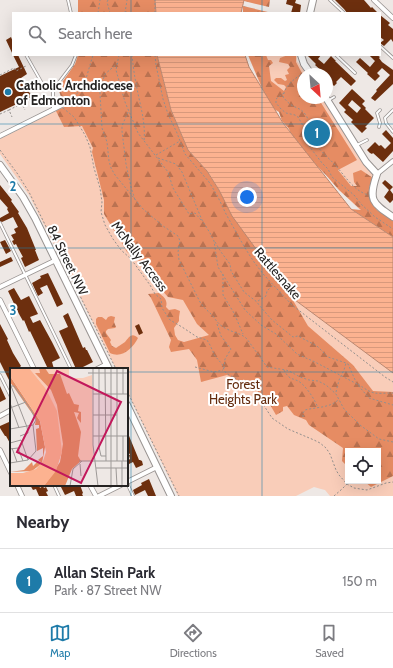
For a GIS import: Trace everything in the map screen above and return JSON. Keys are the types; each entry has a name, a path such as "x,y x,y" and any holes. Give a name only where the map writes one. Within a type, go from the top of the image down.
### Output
{"main road":[{"path":"310,12 313,0"},
{"path":"301,56 307,68"},
{"path":"330,104 366,162 377,174 372,193 377,206 393,217"},
{"name":"84 Street NW","path":"0,165 23,197 35,218 108,367"},
{"path":"128,407 171,496"}],"street":[{"path":"374,0 393,18"},
{"path":"0,136 64,104"},
{"path":"377,174 393,162"},
{"path":"0,287 56,260"},
{"path":"0,300 34,368"},
{"path":"0,416 10,411"},
{"path":"0,450 10,471"},
{"path":"128,482 157,467"},
{"path":"17,486 22,496"},
{"path":"91,486 97,496 119,486"}],"lane":[{"path":"68,0 72,12"},
{"path":"330,0 343,12"},
{"path":"381,47 393,58"},
{"path":"27,56 46,88 53,90"},
{"path":"53,109 53,90 72,65 76,56"},
{"path":"337,56 355,73"},
{"path":"380,110 377,113 380,127"},
{"path":"393,110 385,118 386,123 393,132"},
{"path":"356,146 367,140"},
{"path":"0,223 71,368"},
{"path":"0,375 10,395"},
{"path":"128,484 133,496"},
{"path":"54,486 59,496"}],"path":[{"path":"98,12 100,0"},
{"path":"108,0 107,2 110,12"},
{"path":"125,12 127,0"},
{"path":"154,12 156,0"},
{"path":"64,104 80,91 85,82 93,56"},
{"path":"119,56 116,70 125,102 138,133 168,172 173,188 189,214 195,214 202,220"},
{"path":"132,56 144,122 144,141"},
{"name":"Rattlesnake","path":"155,56 163,99 185,154 209,182 254,262 292,304 393,382"},
{"path":"118,63 105,74 100,88 102,128 107,142 109,161 115,175 143,208 163,226 178,236 180,241 178,252 179,260 204,308 217,322 227,329 243,335"},
{"path":"0,75 14,68 16,71 26,66"},
{"path":"297,78 289,84 284,93 276,99 276,103 286,113 298,117 305,129 306,142 328,169 332,177 354,195 375,217 393,229"},
{"path":"0,114 19,105 21,106 33,98 29,90"},
{"path":"284,93 283,97 291,105 300,108 306,114 313,141 352,185 362,193 373,198"},
{"name":"McNally Access","path":"64,104 63,108 74,117 86,135 90,146 94,168 100,188 102,202 100,212 105,225 121,250 131,259 155,294 161,299 162,308 170,320 197,337 207,340 226,373 242,382 254,392 272,418 288,429 314,440 326,448 339,476 345,483"},
{"path":"23,105 25,110"},
{"path":"9,110 12,117"},
{"path":"129,111 124,121 122,131 126,164 131,187 136,200"},
{"path":"156,156 180,141"},
{"path":"0,150 29,192 116,368"},
{"path":"158,158 176,164 182,172 202,220 230,264 230,271 244,292 258,302 272,320 293,337 298,336 317,346 328,357 348,364 357,384 369,398 393,404"},
{"path":"214,241 218,267 245,310 261,325 276,334 297,354 357,384 371,393 393,393"},
{"path":"222,274 223,295 234,313 243,335 267,367 291,372 300,377 318,381 326,385 335,393 344,409 360,425 379,439 393,442"},
{"path":"258,302 266,296 267,291 273,284"},
{"path":"195,366 214,372 224,370 225,359 230,349 221,336 217,322"},
{"path":"335,393 346,363"},
{"path":"284,370 289,378 301,383 318,408"},
{"path":"128,393 179,496"},
{"path":"303,417 305,410 330,405 339,399"},
{"path":"334,496 346,484 354,488 367,490 393,482"}],"green space":[{"path":"78,0 155,0 156,12 78,12"},
{"path":"244,0 270,0 269,7"},
{"path":"243,6 268,12 243,12"},
{"path":"78,56 157,56 171,110 188,150 207,171 291,297 308,326 353,365 373,391 393,392 393,476 381,482 381,448 345,448 345,464 342,461 343,448 309,425 306,420 294,415 287,406 283,407 283,411 276,415 265,396 260,396 257,390 227,375 201,382 197,360 189,349 171,352 169,347 171,340 148,294 159,293 165,299 166,307 169,310 175,309 180,311 179,321 174,328 175,335 178,340 184,342 209,335 197,324 183,300 168,297 148,275 142,263 127,252 104,214 104,200 92,152 93,148 82,126 64,127 56,111 68,105 62,100 58,88 75,64"},
{"path":"248,56 297,56 297,61 302,68 297,68 297,104 326,104 367,167 373,173 373,178 369,188 369,196 361,211 310,159 291,134 289,129 282,121 279,112 276,110 260,85"},
{"path":"248,56 266,56 268,60 271,60 273,63 269,66 271,81 284,91 286,87 278,84 274,80 276,78 281,78 285,81 287,80 285,75 289,74 287,70 290,67 288,64 279,62 280,58 285,56 296,56 296,62 299,68 297,68 297,104 322,104 357,160 338,170 351,186 357,186 354,182 353,173 361,170 373,178 369,188 369,196 377,210 393,221 393,237 351,209 361,210 339,190 309,158 282,121 279,112 274,109 265,95"},
{"name":"Forest Heights Park","path":"66,102 291,297 393,373 393,496 330,496 325,490 314,487 296,496 178,496 128,394 128,368 116,368 29,195 0,154 0,139 68,105"},
{"path":"111,316 115,317 114,322 116,327 108,329 106,333 111,340 110,342 112,346 116,348 132,335 138,338 130,349 123,354 119,355 110,353 96,324 96,319 98,317 102,317 106,320"},
{"path":"368,484 377,484 371,487"}],"shaded area":[{"path":"155,0 244,0 241,12 156,12"},
{"path":"157,56 245,56 249,67 283,123 351,209 393,237 393,373 291,297 232,216 219,190 207,171 188,150 171,110"}],"building":[{"path":"287,0 296,0 295,3 301,5 300,12 291,12 293,6 286,4"},
{"path":"335,0 364,0 377,12 346,12"},
{"path":"381,16 390,23 388,25 393,29 393,42 391,39 384,46 381,42 384,40 381,38"},
{"path":"11,37 12,53 6,40"},
{"name":"Catholic Archdiocese of Edmonton","path":"14,56 18,56 27,74 21,78 32,97 25,100 23,104 19,103 0,112 0,76 19,67"},
{"path":"308,56 320,56 318,59 324,64 331,56 356,81 351,86 341,77 334,86 333,68 318,68 315,65 316,64"},
{"path":"370,56 378,56 382,62 393,70 393,84 375,101 371,98 377,91 376,90 390,75 382,68 377,73 380,76 375,81 356,62 360,58 370,67 375,61"},
{"path":"352,89 365,101 362,104 374,118 365,127 367,128 362,133 351,122 353,120 344,112 346,110 339,103","holes":["352,100 361,108 357,113 348,105"]},
{"path":"386,130 393,138 393,151 383,162 367,150 375,142 385,149 391,143 382,134"},
{"path":"385,180 393,187 390,190 393,194 393,200 390,203 384,197 389,190 382,183"},
{"path":"0,185 19,212 18,213 27,228 36,250 39,260 25,267 21,258 23,257 16,244 14,245 12,241 14,240 11,235 16,233 14,229 18,227 13,217 2,222 0,221 0,218 9,213 8,208 0,199"},
{"path":"5,240 11,251 6,254 0,242"},
{"path":"11,257 13,261 0,267 0,262"},
{"path":"48,273 63,304 57,307 47,285 40,288 43,293 38,296 32,283 41,278 40,276"},
{"path":"14,288 21,300 29,296 38,314 30,317 33,323 40,320 60,358 52,362 54,368 48,368 30,331 29,332 24,320 23,321 19,314 8,291"},
{"path":"68,313 83,348 85,347 93,362 81,368 76,368 59,331 68,327 63,316"},
{"path":"0,324 13,353 21,366 20,368 9,369 10,382 0,362"},
{"path":"139,324 143,333 139,335 135,326"},
{"path":"0,386 6,399 0,402"},
{"path":"9,422 10,443 0,428 0,426"},
{"path":"128,433 139,460 142,461 143,465 136,468 133,462 128,464 130,455 128,451"},
{"path":"149,479 156,496 148,496 145,490 135,495 133,490 142,485 141,483"},
{"path":"31,486 39,486 40,488 43,486 44,488 46,487 48,496 39,496 36,489 33,490"},
{"path":"60,486 80,486 83,493 83,496 76,496 74,491 65,495"}],"place":[{"name":"Catholic Archdiocese of Edmonton","path":"8,92"},
{"name":"Allan Stein Park","path":"317,133"}]}
